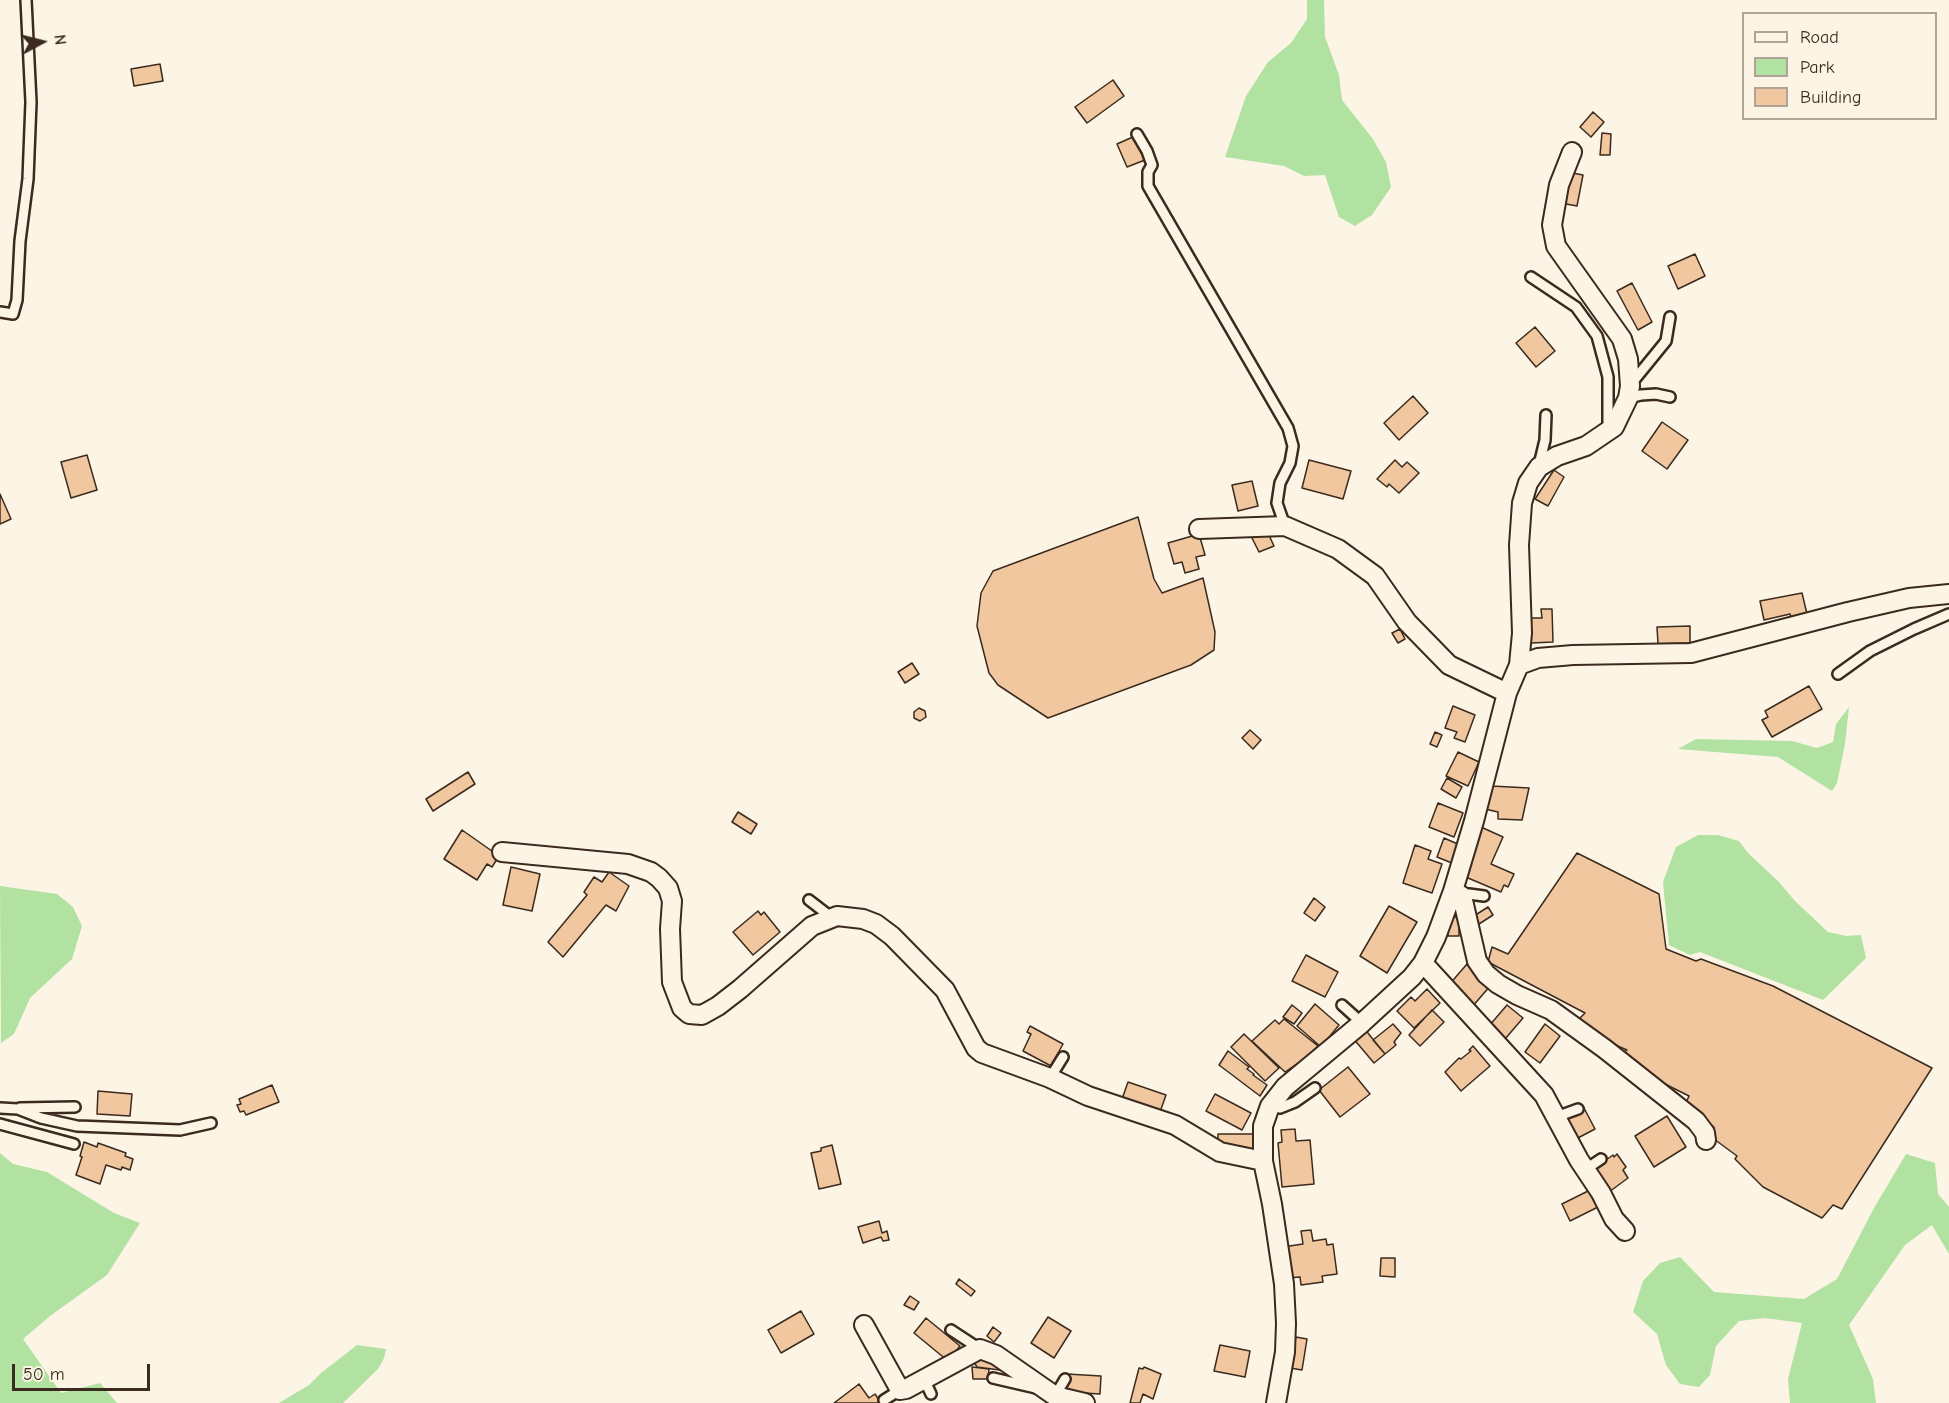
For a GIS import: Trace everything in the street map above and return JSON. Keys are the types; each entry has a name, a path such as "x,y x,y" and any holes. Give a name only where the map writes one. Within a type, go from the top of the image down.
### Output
{"street":[{"path":"1276,1403 1285,1352 1286,1323 1284,1284 1263,1161 1263,1126 1270,1106 1285,1087 1362,1023 1412,977 1423,963 1436,937 1457,894 1507,693 1519,664 1522,633 1519,545 1522,503 1528,483 1539,467 1557,456 1586,446 1614,427 1620,418 1629,392 1628,359 1622,339 1556,246 1552,225 1559,185 1572,152"},
{"path":"1199,529 1285,525 1338,549 1375,576 1407,622 1449,664 1507,693"},
{"path":"1519,664 1538,658 1573,655 1691,653 1848,612 1910,598 1949,594"},
{"path":"502,852 628,864 651,872 659,878 668,888 672,901 670,929 672,982 682,1008 689,1014 702,1015 718,1006 813,926 831,917 848,916 876,924 892,936 945,990 976,1048 982,1053 1050,1078 1088,1096 1175,1125 1220,1152 1263,1161"},
{"path":"1457,894 1477,961 1486,974 1517,995 1551,1010 1605,1049 1696,1121 1705,1133 1706,1140"},
{"path":"1423,963 1544,1095 1579,1160 1594,1164 1614,1219 1625,1231"},
{"path":"864,1325 900,1390 928,1387 980,1349 996,1355 1048,1392 1085,1403"}],"lane":[{"path":"0,312 13,314 17,300 20,240 28,179 31,102 26,0"},
{"path":"1137,134 1152,165 1148,172 1148,186 1288,428 1293,446 1290,464 1280,483 1277,502 1285,525"},
{"path":"1531,277 1576,307 1597,336 1608,377 1608,431"},
{"path":"1629,392 1666,341 1670,316"},
{"path":"1629,392 1671,397"},
{"path":"1539,467 1545,440 1546,415"},
{"path":"1838,674 1870,651 1949,614"},
{"path":"1457,894 1484,896"},
{"path":"809,900 831,917"},
{"path":"1342,1005 1362,1023"},
{"path":"1050,1078 1063,1057"},
{"path":"1270,1106 1280,1108 1295,1102 1315,1088"},
{"path":"0,1108 75,1107"},
{"path":"18,1109 41,1118 77,1126 180,1130 211,1123"},
{"path":"1556,1117 1578,1109"},
{"path":"0,1125 74,1144"},
{"path":"951,1330 980,1349"},
{"path":"993,1378 1048,1392 1065,1379"},
{"path":"884,1400 900,1390"}],"green space":[{"path":"1307,0 1324,0 1325,37 1339,75 1342,100 1373,139 1386,162 1391,187 1372,215 1355,226 1339,217 1325,175 1304,176 1284,166 1225,157 1246,96 1268,62 1291,43 1307,19"},
{"path":"1849,707 1845,744 1837,783 1832,791 1778,757 1678,749 1696,739 1792,741 1817,748 1833,742 1836,724"},
{"path":"1698,835 1718,835 1739,841 1748,853 1828,932 1846,936 1861,935 1866,958 1823,1000 1700,952 1690,955 1669,945 1663,882 1676,847"},
{"path":"0,886 57,894 73,907 82,926 72,959 30,998 14,1034 1,1043"},
{"path":"0,1153 13,1164 47,1172 114,1213 140,1223 107,1275 50,1316 23,1339 61,1393 100,1383 117,1403 0,1403"},
{"path":"1906,1154 1935,1163 1938,1194 1949,1207 1949,1254 1932,1225 1905,1245 1849,1325 1873,1379 1876,1403 1790,1403 1788,1379 1802,1323 1765,1318 1739,1321 1716,1346 1710,1375 1699,1387 1680,1384 1666,1365 1657,1334 1633,1312 1643,1281 1660,1263 1680,1257 1714,1292 1804,1299 1837,1279 1874,1208"},
{"path":"357,1345 386,1349 384,1358 378,1369 343,1403 279,1403 309,1385"}],"building":[{"path":"160,64 163,81 134,86 131,69"},
{"path":"1113,80 1124,96 1087,123 1075,107"},
{"path":"1593,112 1604,122 1591,137 1580,127"},
{"path":"1602,133 1611,134 1610,155 1600,155"},
{"path":"1135,136 1145,160 1127,167 1117,144"},
{"path":"1567,172 1583,175 1577,206 1561,203"},
{"path":"1695,254 1705,276 1678,289 1668,266"},
{"path":"1632,283 1652,322 1638,330 1617,291"},
{"path":"1535,327 1555,351 1536,367 1516,343"},
{"path":"1413,396 1428,413 1399,440 1384,423"},
{"path":"1662,422 1688,440 1667,469 1642,451"},
{"path":"87,455 97,490 71,498 61,462"},
{"path":"1309,460 1351,471 1343,499 1302,488"},
{"path":"1395,460 1402,467 1407,462 1419,473 1399,493 1389,484 1387,487 1377,479"},
{"path":"1554,470 1564,477 1548,506 1535,499"},
{"path":"1252,481 1258,506 1238,511 1232,485"},
{"path":"0,494 11,519 0,524"},
{"path":"1138,517 1154,579 1162,593 1203,578 1215,632 1214,650 1191,665 1048,718 998,685 989,673 977,626 981,593 993,571"},
{"path":"1267,531 1274,546 1259,552 1252,538"},
{"path":"1199,534 1205,555 1196,557 1199,569 1185,573 1182,562 1174,564 1168,543"},
{"path":"1802,593 1807,614 1791,617 1790,614 1764,620 1760,601"},
{"path":"1541,609 1552,609 1553,642 1531,643 1530,618 1542,618"},
{"path":"1690,626 1690,643 1658,644 1657,627"},
{"path":"1400,629 1405,639 1398,643 1392,633"},
{"path":"912,663 919,674 905,683 898,672"},
{"path":"1809,686 1822,709 1772,737 1762,720 1768,717 1765,711"},
{"path":"1453,706 1475,715 1465,742 1454,738 1457,732 1445,728"},
{"path":"919,708 925,711 926,717 920,721 914,718 914,712"},
{"path":"1250,730 1261,740 1253,749 1242,738"},
{"path":"1435,732 1442,735 1437,747 1430,744"},
{"path":"1458,752 1479,762 1468,786 1446,776"},
{"path":"468,772 475,784 433,811 426,799"},
{"path":"1447,778 1462,787 1456,798 1441,789"},
{"path":"1492,786 1529,788 1522,820 1498,819 1498,812 1485,809"},
{"path":"1438,803 1463,813 1454,837 1429,827"},
{"path":"738,812 757,824 751,834 732,822"},
{"path":"1481,827 1503,837 1491,864 1514,874 1508,887 1504,885 1501,892 1461,875"},
{"path":"462,830 499,856 492,867 487,864 477,880 444,859"},
{"path":"1444,838 1460,845 1452,863 1437,857"},
{"path":"1415,845 1431,851 1428,859 1442,864 1432,893 1403,883"},
{"path":"1577,853 1659,894 1666,949 1696,961 1701,959 1773,986 1932,1068 1842,1209 1833,1205 1822,1218 1763,1187 1735,1159 1737,1156 1714,1139 1714,1127 1685,1105 1689,1096 1649,1076 1623,1053 1627,1050 1606,1041 1579,1019 1585,1013 1488,962 1492,947 1508,954"},
{"path":"511,867 540,874 532,911 503,905"},
{"path":"609,872 629,886 616,911 606,905 563,957 548,942 587,895 584,892 594,877 602,882"},
{"path":"1314,898 1325,907 1315,921 1304,913"},
{"path":"1389,906 1417,922 1387,973 1360,956"},
{"path":"1488,907 1493,915 1479,924 1474,916"},
{"path":"758,911 761,915 764,912 780,932 753,955 733,932"},
{"path":"1448,917 1459,917 1459,936 1448,936"},
{"path":"1306,955 1338,972 1325,997 1292,981"},
{"path":"1467,964 1491,985 1472,1007 1448,986"},
{"path":"1427,989 1440,1003 1414,1028 1397,1011 1411,997 1415,1001"},
{"path":"1315,1004 1339,1025 1321,1047 1297,1026"},
{"path":"1292,1005 1302,1013 1294,1024 1283,1017"},
{"path":"1507,1005 1523,1018 1505,1039 1489,1026"},
{"path":"1432,1010 1444,1022 1420,1046 1409,1035"},
{"path":"1284,1019 1318,1046 1307,1057 1285,1072 1252,1041 1275,1020 1279,1024"},
{"path":"1393,1024 1401,1033 1394,1042 1396,1045 1385,1054 1373,1040"},
{"path":"1545,1024 1560,1036 1540,1063 1525,1052"},
{"path":"1030,1026 1063,1044 1051,1066 1023,1051 1031,1034 1027,1032"},
{"path":"1363,1027 1385,1054 1374,1063 1352,1037"},
{"path":"1244,1034 1279,1068 1265,1081 1231,1047"},
{"path":"1473,1046 1490,1066 1461,1091 1445,1072 1459,1058 1461,1059 1471,1051 1469,1050"},
{"path":"1228,1051 1267,1085 1260,1096 1219,1065"},
{"path":"1348,1067 1370,1094 1340,1117 1319,1090"},
{"path":"1128,1082 1166,1095 1160,1112 1122,1099"},
{"path":"272,1085 279,1102 246,1115 244,1111 240,1112 237,1105 241,1104 239,1099"},
{"path":"98,1091 132,1094 130,1116 97,1114"},
{"path":"1215,1094 1251,1113 1242,1130 1206,1111"},
{"path":"1584,1108 1595,1129 1576,1139 1565,1119"},
{"path":"1667,1116 1686,1147 1654,1167 1635,1136"},
{"path":"1295,1129 1296,1141 1310,1140 1314,1184 1282,1187 1278,1143 1282,1142 1281,1130"},
{"path":"1218,1134 1254,1134 1254,1150 1218,1143"},
{"path":"84,1142 97,1147 98,1143 126,1153 125,1156 133,1159 130,1170 122,1167 121,1170 106,1165 100,1184 76,1175"},
{"path":"832,1145 841,1184 819,1189 811,1153"},
{"path":"1617,1154 1626,1167 1623,1170 1628,1178 1609,1192 1593,1169"},
{"path":"1590,1190 1598,1207 1570,1221 1562,1204"},
{"path":"879,1221 882,1233 887,1231 889,1240 883,1241 881,1237 863,1243 858,1227"},
{"path":"1311,1230 1313,1241 1326,1239 1327,1245 1333,1244 1337,1274 1322,1276 1323,1282 1301,1285 1300,1277 1287,1278 1283,1247 1303,1244 1301,1231"},
{"path":"1381,1258 1395,1258 1395,1277 1380,1276"},
{"path":"959,1279 975,1291 971,1296 956,1284"},
{"path":"910,1296 919,1302 914,1310 904,1305"},
{"path":"801,1311 814,1334 781,1353 768,1330"},
{"path":"1048,1317 1071,1331 1054,1358 1031,1343"},
{"path":"926,1318 960,1346 948,1361 914,1333"},
{"path":"993,1327 1001,1333 994,1342 987,1336"},
{"path":"1296,1337 1307,1339 1302,1370 1290,1368"},
{"path":"1220,1345 1250,1351 1245,1377 1214,1371"},
{"path":"984,1355 1007,1371 977,1367 971,1357"},
{"path":"972,1367 989,1369 988,1379 973,1379"},
{"path":"1144,1367 1161,1374 1153,1399 1143,1394 1140,1403 1130,1403 1139,1368"},
{"path":"1067,1374 1101,1376 1100,1394 1067,1392"},
{"path":"859,1384 869,1398 875,1394 881,1403 834,1403"}]}
